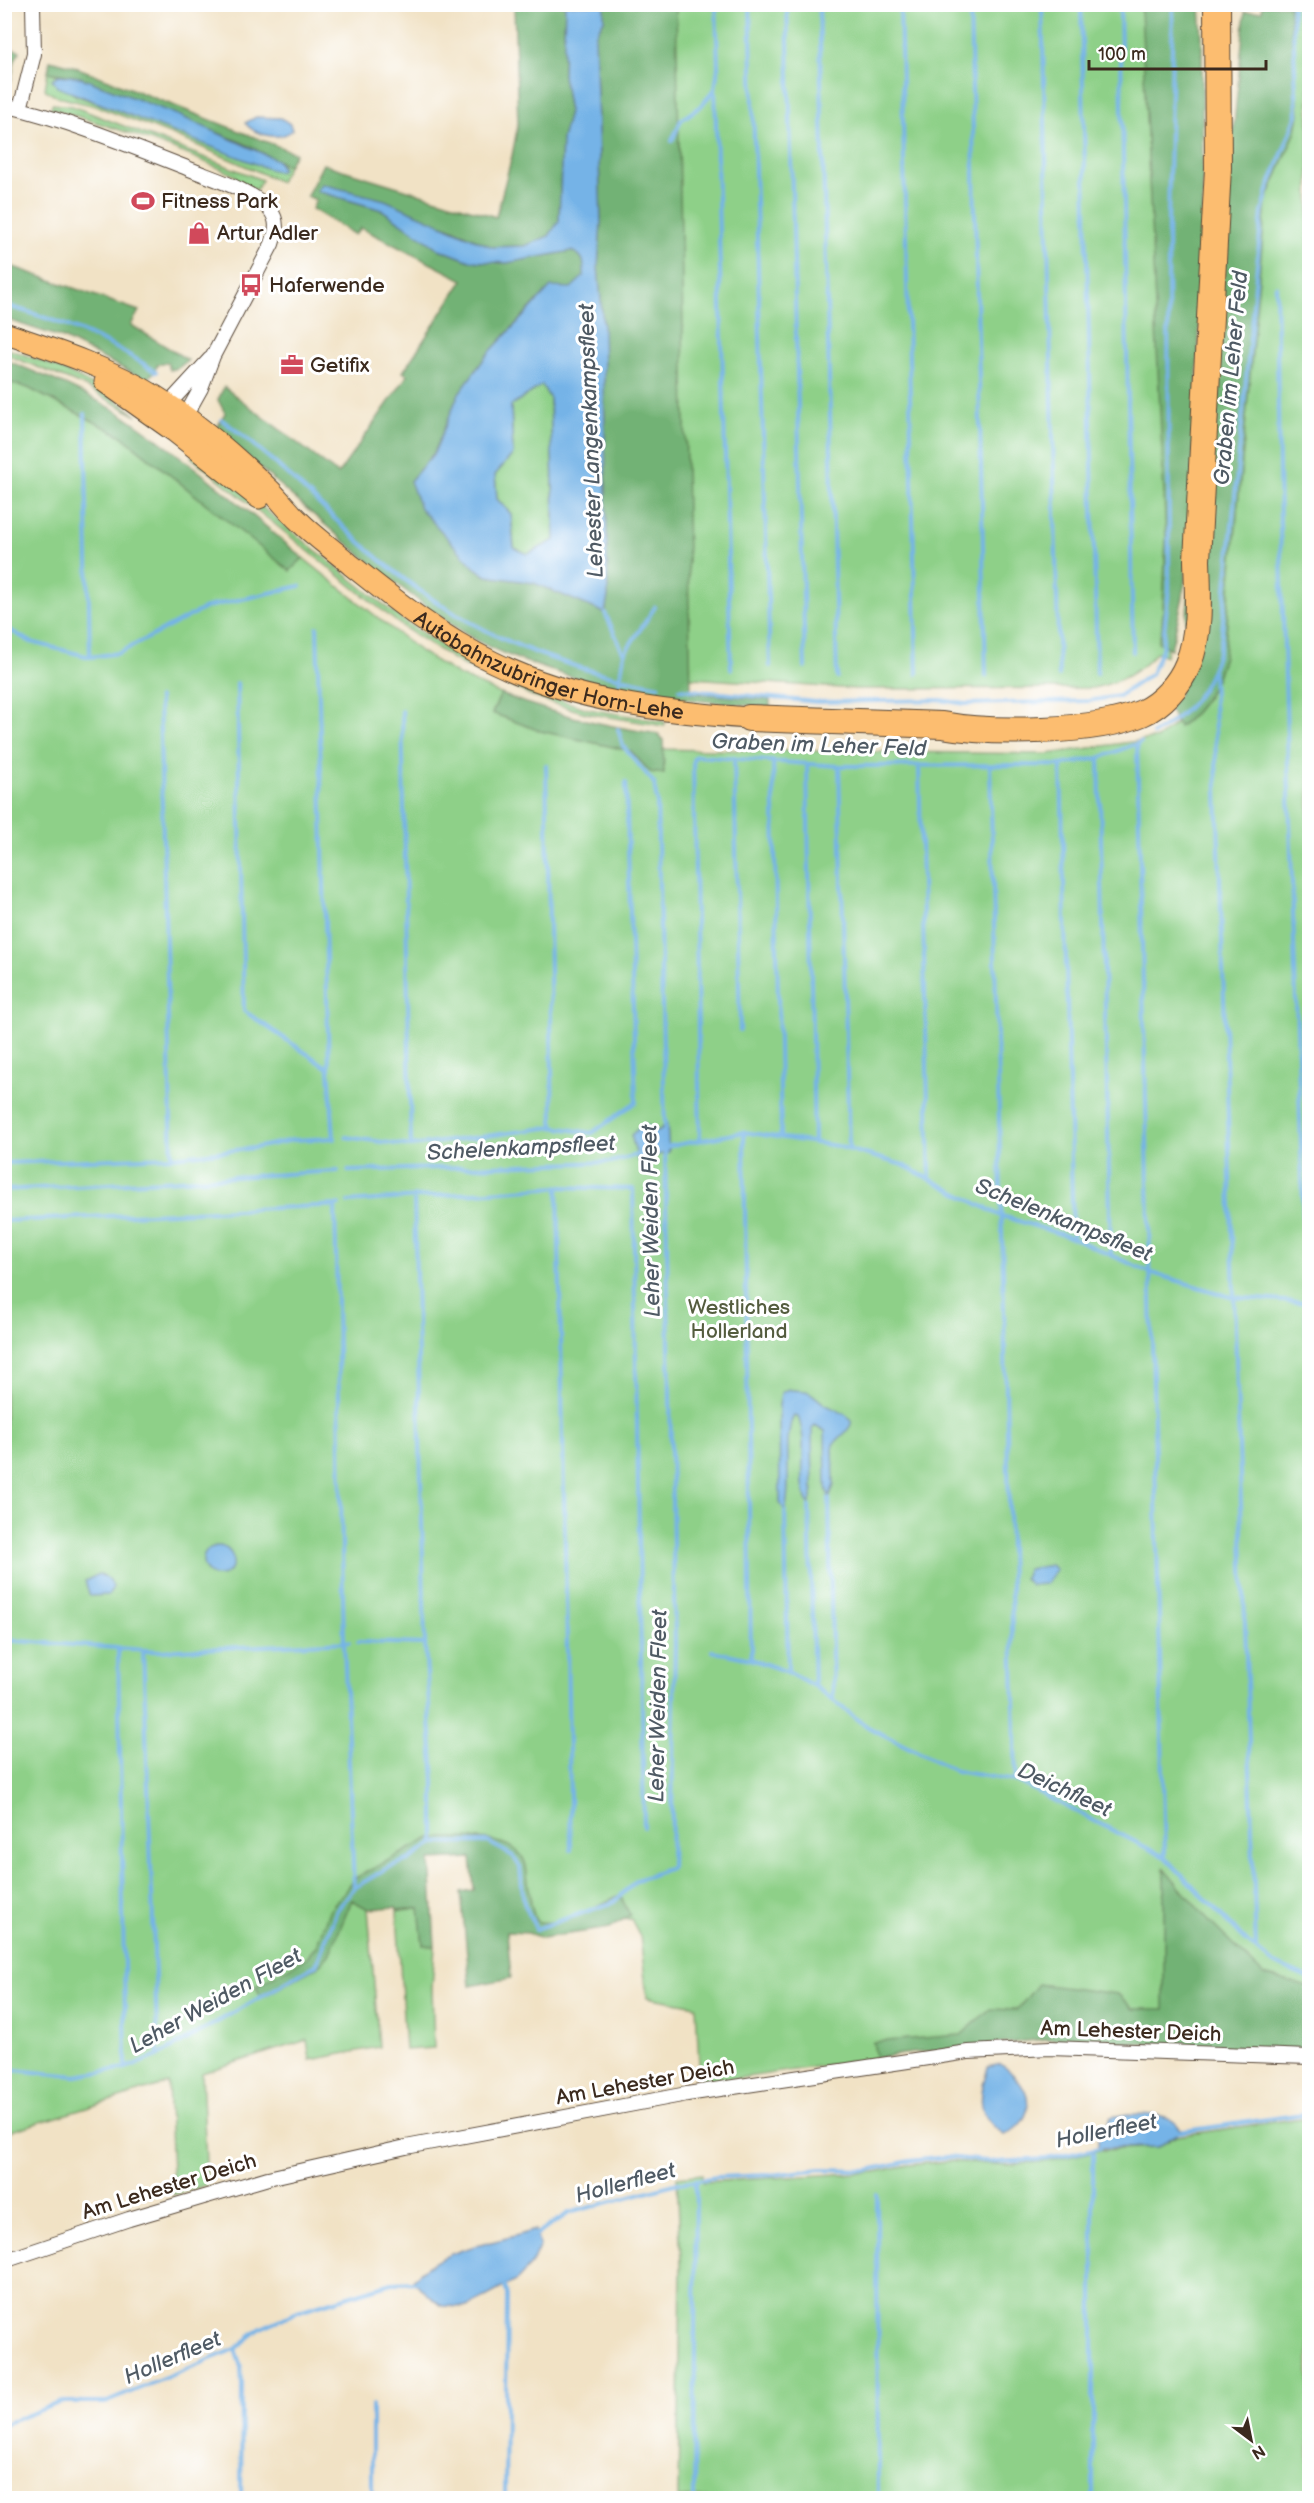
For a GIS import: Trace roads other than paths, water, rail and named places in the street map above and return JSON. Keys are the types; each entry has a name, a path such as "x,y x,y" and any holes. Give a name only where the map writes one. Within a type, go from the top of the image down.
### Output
{"highway":[{"path":"1217,4 1218,168"},
{"path":"1218,168 1227,114 1236,4"},
{"name":"Autobahnzubringer Horn-Lehe","path":"749,718 942,725 969,730 1055,728 1119,720 1149,708 1176,685 1188,666 1195,644 1198,598 1197,560 1218,168"}],"main road":[{"name":"Autobahnzubringer Horn-Lehe","path":"4,333 65,356 162,411 268,488 299,521 405,608 441,633 494,663 551,685 626,704 670,712 749,718"}],"street":[{"path":"20,109 34,54 33,4"},
{"path":"4,105 215,179 260,201 272,212 277,228 272,244 213,356 201,388 180,424"},
{"path":"162,411 213,356"},
{"name":"Am Lehester Deich","path":"4,2261 129,2219 268,2178 406,2147 687,2094 968,2052 1050,2048 1310,2057"}],"water":[{"path":"565,5 604,5 604,20 595,35 601,222 598,267 603,325 608,596 605,613 534,583 487,576 474,567 420,508 410,481 434,453 459,393 487,355 551,287 571,288 584,276 584,263 581,257 571,251 507,263 470,261 439,249 382,210 317,191 322,184 385,200 492,247 525,246 549,236 559,221 562,139 569,112 563,75","holes":["542,385 550,399 555,540 528,554 514,548 511,514 497,499 495,475 513,454 511,406"]},
{"path":"59,75 79,77 178,115 277,160 282,169 279,172 266,168 57,87 52,79"},
{"path":"256,117 281,118 290,124 292,130 281,136 261,134 245,123"},
{"path":"644,1124 658,1131 667,1124 669,1152 638,1161 631,1135"},
{"path":"788,1389 809,1392 826,1405 848,1416 851,1424 833,1444 834,1485 829,1498 826,1487 825,1431 815,1425 812,1429 813,1491 809,1506 803,1484 803,1439 798,1417 794,1416 790,1424 785,1511 780,1503 779,1405 781,1393"},
{"path":"218,1546 228,1551 233,1561 228,1571 218,1576 208,1571 203,1561 208,1551"},
{"path":"1051,1565 1056,1570 1046,1584 1030,1585 1024,1578 1028,1569"},
{"path":"99,1574 110,1580 113,1587 109,1595 90,1596 85,1581"},
{"path":"1001,2064 1014,2075 1024,2089 1028,2104 1027,2112 1021,2123 1004,2134 988,2120 981,2096 988,2067"},
{"path":"1128,2114 1165,2117 1172,2120 1181,2131 1158,2147 1098,2148 1098,2139 1111,2117"},
{"path":"535,2230 540,2245 531,2265 517,2280 467,2307 442,2306 412,2281 423,2270 452,2254"}],"waterway":[{"path":"672,141 681,120 701,106 715,89 718,67 716,4"},
{"path":"750,4 770,666"},
{"path":"787,4 805,667"},
{"path":"819,4 837,677"},
{"path":"900,4 917,674"},
{"path":"970,4 986,676"},
{"path":"1042,4 1059,676"},
{"path":"1081,4 1097,674"},
{"path":"1120,4 1133,652"},
{"path":"679,689 817,702 941,700 966,704 1088,701 1119,696 1151,674 1162,649 1169,589 1168,222 1173,4"},
{"name":"Graben im Leher Feld","path":"1153,734 1179,716 1198,696 1211,672 1221,642 1262,213 1268,190 1297,115 1292,4"},
{"path":"715,89 731,669"},
{"path":"1276,286 1280,527 1310,1413"},
{"name":"Lehester Langenkampsfleet","path":"4,305 83,332 121,350 156,372"},
{"path":"85,414 90,656"},
{"name":"Lehester Langenkampsfleet","path":"222,420 279,466 369,550 402,577 469,622 504,639 579,667 659,686"},
{"path":"4,627 31,642 90,657 119,653 207,607 300,586"},
{"path":"624,654 655,607"},
{"name":"Lehester Langenkampsfleet","path":"605,613 624,654 619,685"},
{"path":"317,627 329,1069 334,1139"},
{"path":"1213,671 1256,1950"},
{"path":"237,683 244,1011 328,1068"},
{"path":"159,698 172,1157"},
{"path":"402,711 411,1146"},
{"name":"Leher Weiden Fleet","path":"618,729 623,746 654,783 657,802 665,1128"},
{"name":"Graben im Leher Feld","path":"700,1140 693,760 696,756 839,766 1061,765 1099,758 1141,742"},
{"path":"1137,744 1165,1857"},
{"path":"734,758 740,1030"},
{"path":"1099,758 1111,1255"},
{"path":"773,761 781,1137"},
{"path":"807,764 814,1143"},
{"path":"546,765 553,1127"},
{"path":"1061,765 1073,1238"},
{"path":"839,766 849,1149"},
{"path":"990,766 1016,1781"},
{"path":"919,767 930,1179"},
{"path":"346,1137 411,1146 553,1127 592,1133 636,1102 626,783"},
{"path":"744,1132 751,1659"},
{"name":"Schelenkampsfleet","path":"665,1147 744,1132 837,1146 903,1165 999,1215 1073,1238 1149,1272 1231,1297 1310,1303"},
{"path":"4,1163 172,1157 254,1148 293,1140 335,1138"},
{"name":"Leher Weiden Fleet","path":"4,2069 76,2076 126,2068 158,2056 316,1965 337,1910 354,1888 389,1867 408,1860 434,1843 488,1842 513,1856 520,1867 524,1903 536,1929 614,1902 637,1880 671,1868 675,1643 665,1150"},
{"name":"Schelenkampsfleet","path":"348,1171 611,1162 640,1154"},
{"name":"Schelenkampsfleet","path":"4,1190 338,1171"},
{"path":"558,1187 571,1850"},
{"path":"348,1202 558,1187 633,1189 644,1827"},
{"path":"414,1196 425,1644 434,1781 434,1843"},
{"path":"4,1221 339,1205"},
{"path":"335,1206 344,1642 354,1888"},
{"path":"829,1498 833,1698"},
{"path":"809,1506 814,1685"},
{"path":"785,1511 788,1672"},
{"path":"4,1640 159,1651 349,1642"},
{"path":"358,1642 425,1644"},
{"path":"118,1649 126,2068"},
{"path":"143,1650 158,2056"},
{"name":"Deichfleet","path":"712,1651 751,1659 788,1672 814,1686 868,1727 956,1771 1016,1781 1165,1857 1247,1942 1273,1963 1310,1979"},
{"name":"Hollerfleet","path":"1178,2132 1310,2113"},
{"name":"Hollerfleet","path":"534,2236 569,2213 678,2183 717,2177 771,2175 821,2169 867,2170 910,2161 946,2157 997,2162 1046,2159 1100,2148"},
{"path":"1093,2149 1093,2498"},
{"path":"694,2498 696,2180"},
{"path":"877,2195 878,2498"},
{"name":"Hollerfleet","path":"4,2424 62,2402 107,2402 235,2349 261,2328 302,2310 392,2283 417,2282"},
{"path":"504,2284 507,2293 505,2498"},
{"path":"235,2349 241,2367 242,2385 241,2498"},
{"path":"372,2405 372,2498"}],"place":[{"name":"Fitness Park","path":"143,201"},
{"name":"Artur Adler","path":"199,233"},
{"name":"Haferwende","path":"251,285"},
{"name":"Getifix","path":"292,365"}],"park label":[{"name":"Westliches Hollerland","path":"739,1319"}]}
